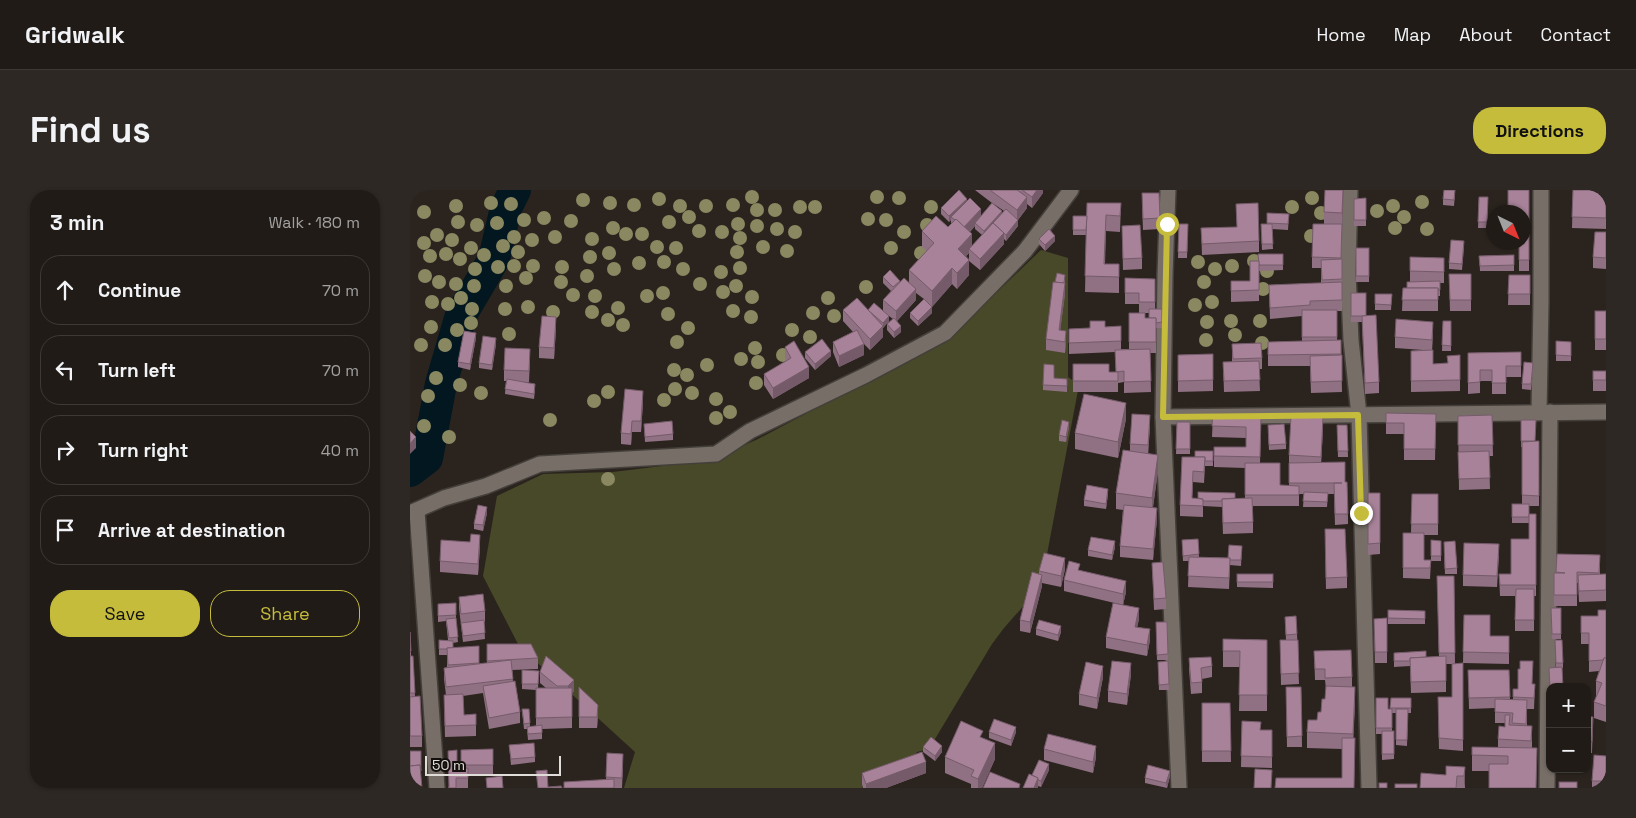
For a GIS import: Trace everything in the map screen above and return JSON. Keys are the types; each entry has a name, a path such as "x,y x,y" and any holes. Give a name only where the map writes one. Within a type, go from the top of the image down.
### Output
{"street":[{"path":"436,788 414,512 444,498 486,486 540,464 716,454 750,431 866,375 945,333 1025,251 1071,190"},
{"path":"1168,190 1163,417 1179,788"},
{"path":"1350,190 1348,282 1358,415 1368,788"},
{"path":"1541,190 1547,788"},
{"path":"1163,417 1606,412"}],"green space":[{"path":"1041,250 1068,258 1068,377 1079,385 1041,586 992,644 929,749 917,752 911,761 868,774 862,788 624,788 635,752 519,646 483,576 497,496 543,474 613,472 711,460 758,439 950,337"}],"building":[{"path":"959,190 967,199 949,216 941,208"},
{"path":"990,190 1017,190 1027,197 1017,210"},
{"path":"1022,190 1037,190 1032,197"},
{"path":"1325,190 1343,190 1342,213 1324,212"},
{"path":"1444,190 1455,190 1454,200 1443,199"},
{"path":"1508,190 1529,190 1529,205 1508,205"},
{"path":"1573,190 1606,190 1606,218 1572,217"},
{"path":"1142,193 1159,193 1160,218 1143,219"},
{"path":"1479,197 1488,197 1486,222 1478,222"},
{"path":"970,198 981,209 964,227 951,217"},
{"path":"1366,198 1366,220 1354,220 1354,199"},
{"path":"992,203 1002,211 984,231 975,223"},
{"path":"1087,203 1121,203 1120,216 1106,215 1104,264 1119,264 1119,277 1085,276"},
{"path":"1258,203 1259,241 1202,244 1201,228 1237,227 1236,204"},
{"path":"1006,209 1018,220 1006,235 993,223"},
{"path":"1267,213 1289,214 1288,224 1267,223"},
{"path":"936,216 948,227 956,219 972,234 958,249 969,260 957,273 952,268 932,291 909,270 934,243 922,231"},
{"path":"1073,216 1087,216 1086,230 1073,230"},
{"path":"993,223 1004,233 980,259 969,249"},
{"path":"1179,224 1188,224 1187,252 1178,252"},
{"path":"1261,224 1272,224 1273,244 1262,244"},
{"path":"1313,224 1342,224 1341,258 1312,257"},
{"path":"1140,225 1142,258 1123,259 1122,226"},
{"path":"1049,229 1055,236 1045,245 1039,239"},
{"path":"1595,232 1606,232 1606,258 1593,257"},
{"path":"1451,240 1464,241 1462,264 1449,263"},
{"path":"1356,248 1369,248 1369,276 1356,276"},
{"path":"1519,250 1529,250 1529,260 1519,260"},
{"path":"1258,254 1283,254 1283,265 1259,265"},
{"path":"1514,255 1514,265 1480,266 1479,256"},
{"path":"1410,257 1444,258 1444,272 1410,271"},
{"path":"1342,259 1342,279 1322,280 1321,260"},
{"path":"1250,261 1259,261 1259,290 1231,291 1231,281 1250,281"},
{"path":"890,270 900,281 893,287 883,277"},
{"path":"1057,273 1065,275 1064,283 1055,282"},
{"path":"1449,274 1471,274 1471,300 1450,300"},
{"path":"1509,275 1530,275 1530,294 1508,294"},
{"path":"904,278 916,289 896,311 883,300"},
{"path":"1125,278 1155,279 1155,302 1139,302 1139,293 1125,293"},
{"path":"1440,281 1440,290 1438,288 1407,288 1407,282"},
{"path":"1053,282 1065,283 1059,330 1066,331 1065,342 1046,339"},
{"path":"1342,282 1342,300 1310,301 1310,305 1270,308 1269,285"},
{"path":"1403,288 1438,288 1438,300 1402,300"},
{"path":"1351,293 1366,293 1366,316 1351,316"},
{"path":"1375,294 1392,294 1391,305 1375,304"},
{"path":"857,298 883,326 870,339 843,310"},
{"path":"924,299 932,307 918,321 910,313"},
{"path":"874,303 889,316 883,323 868,310"},
{"path":"1149,309 1162,309 1162,322 1156,323 1156,318 1149,318"},
{"path":"1302,310 1337,310 1337,337 1302,337"},
{"path":"1595,311 1606,311 1606,339 1595,339"},
{"path":"1129,313 1145,313 1145,318 1156,318 1156,342 1129,342"},
{"path":"1376,315 1379,382 1365,383 1362,316"},
{"path":"542,316 556,317 554,348 539,347"},
{"path":"894,318 901,326 894,332 887,324"},
{"path":"1396,319 1433,322 1432,340 1395,337"},
{"path":"1090,321 1105,321 1105,327 1121,326 1121,341 1069,343 1069,329 1090,328"},
{"path":"1443,321 1451,321 1451,346 1442,345"},
{"path":"857,330 864,344 839,356 833,342"},
{"path":"464,331 476,333 470,364 458,362"},
{"path":"483,336 496,338 492,365 479,363"},
{"path":"822,339 831,351 815,364 805,352"},
{"path":"1341,340 1341,354 1268,355 1268,342"},
{"path":"794,341 809,367 773,388 764,374 791,358 785,347"},
{"path":"1556,341 1571,342 1571,356 1556,355"},
{"path":"1261,343 1262,358 1233,359 1232,344"},
{"path":"505,348 530,349 529,371 504,370"},
{"path":"1150,349 1151,381 1124,382 1124,371 1116,372 1115,350"},
{"path":"1433,350 1433,364 1448,363 1447,356 1460,355 1460,380 1411,381 1411,351"},
{"path":"1521,352 1521,366 1506,366 1506,383 1492,383 1492,370 1480,370 1480,382 1468,383 1468,353"},
{"path":"1213,354 1213,380 1178,381 1178,355"},
{"path":"1342,355 1342,381 1311,382 1310,356"},
{"path":"1259,361 1260,380 1224,381 1223,362"},
{"path":"1524,362 1533,363 1531,384 1522,384"},
{"path":"1044,364 1054,365 1054,378 1067,379 1067,386 1043,385"},
{"path":"1073,364 1109,364 1109,372 1118,372 1118,381 1073,381"},
{"path":"1593,371 1606,371 1606,380 1593,380"},
{"path":"507,379 535,384 534,394 505,389"},
{"path":"625,389 643,391 641,421 632,421 631,434 621,433"},
{"path":"1084,394 1126,403 1118,442 1075,433"},
{"path":"1386,413 1436,414 1435,449 1404,449 1404,423 1386,423"},
{"path":"1132,414 1150,415 1148,445 1130,444"},
{"path":"1213,414 1261,415 1260,457 1214,456 1214,447 1246,447 1246,427 1212,426"},
{"path":"1291,415 1323,417 1321,457 1289,455"},
{"path":"1492,415 1493,445 1458,445 1458,416"},
{"path":"1062,420 1069,422 1066,437 1059,435"},
{"path":"1521,420 1536,420 1535,441 1521,441"},
{"path":"672,421 673,434 645,437 644,424"},
{"path":"1177,422 1190,422 1190,449 1176,449"},
{"path":"1284,424 1286,444 1269,445 1268,425"},
{"path":"1337,425 1347,425 1348,451 1338,451"},
{"path":"410,431 416,437 410,444"},
{"path":"1539,441 1539,496 1522,495 1522,442"},
{"path":"1123,450 1158,455 1152,498 1116,493"},
{"path":"1195,451 1213,451 1213,461 1205,461 1205,457 1195,457"},
{"path":"1489,451 1490,478 1459,479 1458,452"},
{"path":"1182,457 1205,457 1204,472 1193,471 1192,498 1203,499 1203,506 1180,505"},
{"path":"1345,462 1348,514 1335,514 1334,483 1289,483 1289,463"},
{"path":"1245,463 1280,463 1280,485 1299,486 1299,495 1245,495"},
{"path":"1087,485 1108,489 1106,504 1084,500"},
{"path":"1198,492 1235,493 1235,498 1222,499 1222,501 1203,501 1203,499 1198,498"},
{"path":"1304,492 1328,493 1327,502 1303,501"},
{"path":"1368,493 1380,493 1380,543 1368,544"},
{"path":"1412,494 1438,494 1438,524 1411,524"},
{"path":"1252,498 1253,522 1223,523 1222,499"},
{"path":"1512,504 1529,504 1529,517 1512,517"},
{"path":"478,505 487,507 483,525 474,524"},
{"path":"1124,505 1157,508 1153,549 1120,546"},
{"path":"1529,514 1536,514 1536,585 1500,585 1499,574 1511,574 1511,539 1529,539"},
{"path":"1325,529 1345,529 1347,577 1326,578"},
{"path":"1403,533 1424,533 1424,560 1431,560 1430,568 1403,568"},
{"path":"471,534 480,535 478,564 440,561 441,540 470,542"},
{"path":"1091,537 1115,541 1112,555 1088,550"},
{"path":"1198,539 1199,554 1183,556 1182,540"},
{"path":"1431,540 1441,541 1441,556 1431,556"},
{"path":"1455,541 1457,568 1445,569 1444,542"},
{"path":"1464,543 1499,544 1497,576 1463,575"},
{"path":"1229,545 1242,546 1241,560 1230,560 1228,558"},
{"path":"1044,553 1065,558 1061,576 1039,571"},
{"path":"1557,554 1600,555 1599,573 1577,572 1577,595 1554,595 1554,573 1565,573 1556,572"},
{"path":"1189,557 1230,558 1229,578 1188,576"},
{"path":"1069,561 1080,564 1078,570 1126,581 1123,594 1064,580"},
{"path":"1163,562 1166,598 1154,599 1152,563"},
{"path":"1032,572 1042,575 1030,622 1020,620"},
{"path":"1237,574 1273,574 1273,582 1237,582"},
{"path":"1606,574 1606,590 1579,591 1578,575"},
{"path":"1437,576 1454,576 1455,653 1439,653"},
{"path":"1516,589 1534,589 1534,620 1515,620"},
{"path":"483,594 485,611 461,614 459,597"},
{"path":"456,603 456,615 438,616 438,604"},
{"path":"1113,603 1139,608 1135,627 1150,629 1147,645 1106,637"},
{"path":"1551,608 1561,608 1561,634 1552,634"},
{"path":"1388,610 1425,611 1425,619 1388,618"},
{"path":"1598,610 1606,610 1606,658 1589,661 1589,633 1581,633 1581,616 1598,616"},
{"path":"1464,615 1490,615 1490,636 1509,636 1509,653 1463,652"},
{"path":"1296,616 1297,634 1286,635 1285,617"},
{"path":"456,618 458,637 449,638 446,619"},
{"path":"1387,618 1387,652 1375,652 1374,619"},
{"path":"484,620 485,633 463,636 461,623"},
{"path":"1039,620 1061,626 1058,635 1036,629"},
{"path":"1156,622 1167,622 1168,654 1157,655"},
{"path":"1223,639 1267,640 1267,695 1239,695 1240,651 1223,651"},
{"path":"439,640 453,641 453,648 439,649"},
{"path":"1280,640 1298,640 1299,673 1281,674"},
{"path":"1555,640 1562,640 1563,663 1556,663"},
{"path":"487,644 531,644 538,658 487,661"},
{"path":"479,646 479,663 448,665 447,648"},
{"path":"1351,650 1352,677 1325,678 1325,669 1315,669 1314,651"},
{"path":"1426,651 1426,657 1410,658 1410,661 1394,661 1394,653"},
{"path":"410,656 413,656 415,693 410,693"},
{"path":"546,656 574,680 568,686 557,686 540,672"},
{"path":"1446,656 1446,681 1411,682 1410,658"},
{"path":"1211,657 1212,666 1201,668 1202,682 1191,683 1189,658"},
{"path":"1604,658 1606,658 1606,706 1594,702 1602,683 1596,681"},
{"path":"511,660 513,679 446,687 444,668"},
{"path":"1112,661 1131,663 1127,694 1108,691"},
{"path":"1168,661 1169,684 1159,685 1158,662"},
{"path":"1520,661 1533,661 1532,684 1535,684 1534,698 1513,697 1513,689 1518,689"},
{"path":"1086,662 1103,666 1097,698 1079,694"},
{"path":"1463,663 1463,740 1439,738 1438,697 1452,697 1452,664"},
{"path":"1562,667 1563,683 1550,683 1549,668"},
{"path":"522,670 539,671 538,684 522,684"},
{"path":"1468,670 1509,670 1510,697 1469,698"},
{"path":"515,681 520,712 489,718 483,686"},
{"path":"1326,686 1355,687 1353,734 1307,732 1308,720 1317,720 1318,712 1321,712"},
{"path":"579,687 598,705 597,717 579,717"},
{"path":"1286,687 1301,687 1302,736 1287,737"},
{"path":"536,688 572,688 572,717 536,718"},
{"path":"463,694 464,715 476,714 476,725 445,726 444,695"},
{"path":"420,696 422,736 410,736 410,697"},
{"path":"1376,698 1388,698 1388,709 1392,709 1392,728 1376,728"},
{"path":"1391,698 1411,698 1411,708 1390,708"},
{"path":"1495,699 1527,700 1526,724 1512,723 1513,713 1495,712"},
{"path":"1202,703 1230,703 1231,751 1202,751"},
{"path":"522,709 529,709 530,723 524,724"},
{"path":"1396,709 1408,709 1407,740 1396,740"},
{"path":"1505,715 1510,715 1509,725 1532,726 1531,741 1498,739 1499,726 1505,727"},
{"path":"1591,717 1593,717 1591,742"},
{"path":"994,719 1016,727 1011,740 989,732"},
{"path":"961,721 983,731 980,737 995,743 978,779 971,776 974,770 945,757"},
{"path":"1242,721 1261,722 1260,730 1272,730 1272,757 1241,756"},
{"path":"542,725 542,733 528,734 527,727"},
{"path":"1382,731 1394,731 1394,754 1382,754"},
{"path":"1048,734 1096,746 1093,762 1044,749"},
{"path":"931,737 942,746 935,756 923,747"},
{"path":"1342,738 1355,738 1354,788 1275,788 1276,778 1342,778"},
{"path":"534,743 535,757 511,759 509,745"},
{"path":"1472,747 1537,748 1536,788 1489,788 1489,764 1508,764 1508,756 1472,755"},
{"path":"493,749 493,765 461,765 461,750"},
{"path":"457,750 457,769 468,768 468,778 456,778 456,788 449,788 448,751"},
{"path":"410,751 421,751 421,771 420,765 410,766"},
{"path":"922,752 926,762 866,784 862,773"},
{"path":"607,753 623,754 622,778 606,777"},
{"path":"1594,755 1606,756 1606,781 1592,781"},
{"path":"1039,760 1049,764 1041,781 1032,775"},
{"path":"420,765 422,788 410,788 410,766"},
{"path":"1148,765 1170,771 1166,783 1145,778"},
{"path":"1446,766 1465,767 1464,776 1457,776 1456,788 1420,788 1421,773 1446,775"},
{"path":"1255,769 1272,770 1271,788 1254,788"},
{"path":"547,770 548,787 561,786 562,788 538,788 536,771"},
{"path":"990,772 1020,784 1019,788 983,788"},
{"path":"1029,774 1038,778 1034,788 1023,788"},
{"path":"502,776 503,788 487,788 486,778"},
{"path":"614,779 614,788 564,788 564,782"},
{"path":"1559,782 1577,782 1577,788 1559,788"},
{"path":"1379,783 1387,783 1387,788 1379,788"},
{"path":"1395,784 1417,784 1417,788 1395,788"}],"waterway":[{"path":"410,471 427,458 441,384 461,315 494,259 506,208 515,190"}],"route":[{"path":"1167,224 1163,417 1358,415 1361,513"}]}
